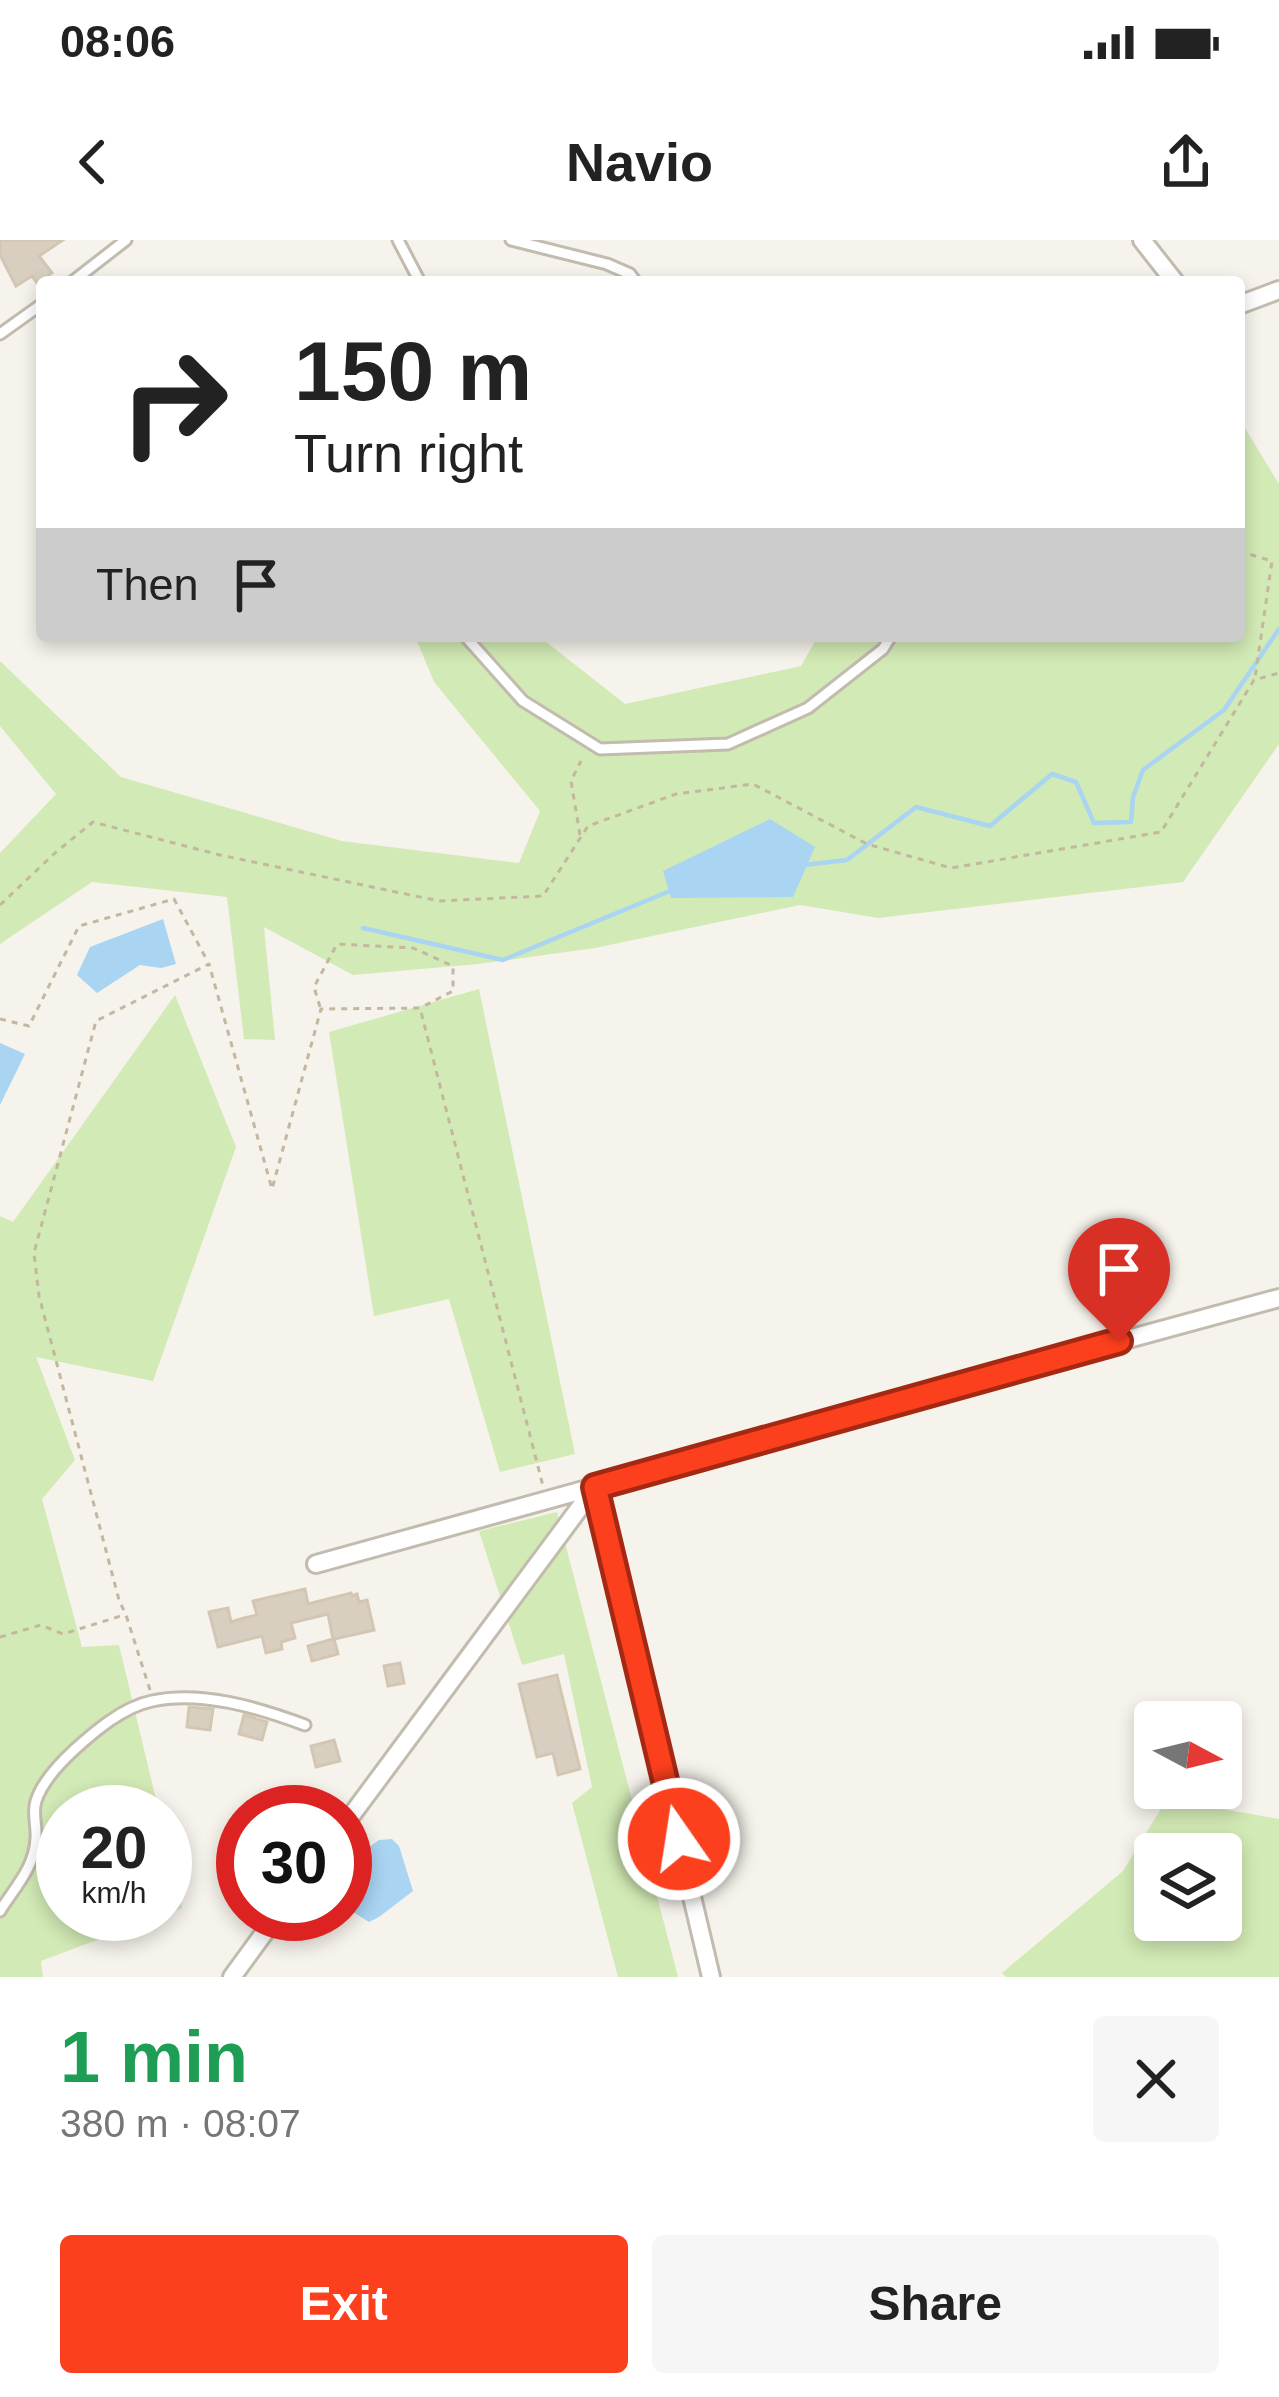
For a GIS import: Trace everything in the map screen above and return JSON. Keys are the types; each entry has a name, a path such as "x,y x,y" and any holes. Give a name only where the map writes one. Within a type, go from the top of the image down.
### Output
{"street":[{"path":"1142,240 1169,276"},
{"path":"1245,303 1279,290"},
{"path":"316,1564 1279,1298"},
{"path":"372,1788 595,1487"},
{"path":"595,1487 711,1977"},
{"path":"232,1977 258,1941"}],"lane":[{"path":"398,240 417,276"},
{"path":"511,240 607,264 632,276"},
{"path":"80,276 124,241"},
{"path":"0,334 36,308"},
{"path":"469,642 523,701 600,749 728,744 808,708 887,642"},
{"path":"0,1911 30,1867 36,1798 58,1764 96,1730 153,1700 214,1700 305,1725"}],"path":[{"path":"0,905 93,822 439,901 543,896 588,826 676,794 753,784 867,844 951,868 1160,832 1254,680 1272,561 1245,553"},
{"path":"1254,680 1279,673"},
{"path":"581,760 572,781 581,837"},
{"path":"0,1018 28,1026 79,926 174,898 209,964 272,1189 321,1009 314,987 337,944 412,948 454,966 453,991 420,1008 321,1009"},
{"path":"153,1700 119,1600 39,1296 34,1253 96,1021 209,964"},
{"path":"420,1008 547,1499"},
{"path":"0,1637 41,1625 63,1634 126,1615"}],"green space":[{"path":"1245,428 1279,484 1279,744 1183,882 878,918 800,905 595,948 353,975 264,927 275,1040 244,1039 227,897 92,882 0,944 0,853 56,794 0,726 0,661 121,777 342,841 519,863 540,811 434,682 417,642 546,642 625,704 801,666 815,642 1245,642"},
{"path":"479,989 575,1454 500,1472 449,1299 374,1316 329,1032"},
{"path":"175,995 236,1147 153,1381 36,1357 75,1460 42,1499 82,1647 119,1645 153,1785 36,1785 36,1941 94,1941 41,1961 43,1977 0,1977 0,1216 13,1222"},
{"path":"557,1512 678,1977 618,1977 572,1803 592,1787 564,1654 522,1665 479,1531"},
{"path":"1161,1809 1223,1809 1279,1819 1279,1977 1006,1977 1002,1973 1123,1871 1134,1853 1134,1941 1242,1941 1242,1833 1146,1833"}],"water":[{"path":"770,819 815,847 793,897 671,898 663,871"},
{"path":"163,919 176,964 140,965 97,993 77,975 90,947"},
{"path":"0,1043 25,1054 0,1105"},
{"path":"392,1839 399,1846 413,1891 372,1920 372,1845"}],"building":[{"path":"0,240 63,240 39,256 52,273 36,276 36,282 32,276 16,286 0,255"},
{"path":"305,1589 308,1604 357,1594 359,1602 367,1600 374,1630 334,1639 338,1654 312,1661 308,1646 333,1639 328,1614 291,1623 295,1638 281,1642 282,1649 266,1653 262,1636 218,1647 209,1612 228,1608 231,1622 257,1615 253,1601"},
{"path":"400,1663 404,1683 388,1686 384,1666"},
{"path":"557,1675 580,1769 558,1775 553,1753 537,1757 519,1684"},
{"path":"189,1707 213,1709 210,1730 187,1727"},
{"path":"244,1715 267,1722 262,1740 239,1734"},
{"path":"334,1740 340,1761 316,1767 311,1746"}],"waterway":[{"path":"804,865 847,860 916,807 990,826 1052,774 1076,782 1094,823 1131,822 1133,797 1143,770 1224,710 1279,629"},
{"path":"363,928 503,960 670,891"}],"route":[{"path":"679,1839 595,1487 1119,1341"}]}
